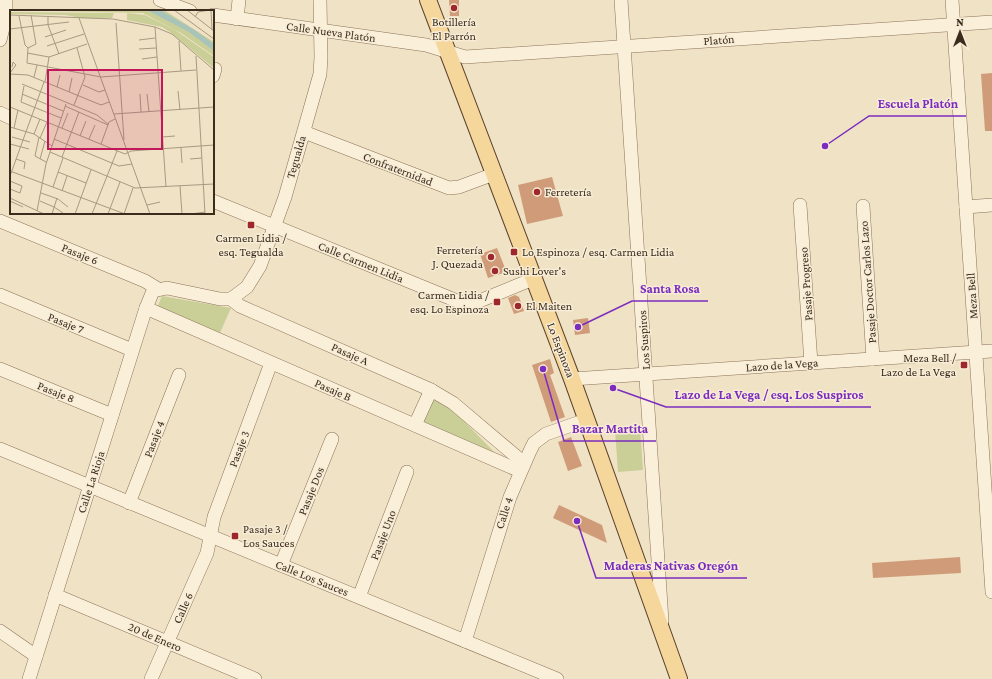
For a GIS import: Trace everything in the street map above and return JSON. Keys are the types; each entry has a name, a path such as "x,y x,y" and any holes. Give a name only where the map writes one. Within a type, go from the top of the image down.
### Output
{"main road":[{"name":"Lo Espinoza","path":"428,0 572,379 679,679"}],"street":[{"path":"0,40 6,16 6,0"},
{"path":"160,0 187,10"},
{"path":"237,19 240,0"},
{"name":"Tegualda","path":"231,299 242,292 253,280 275,227 304,132 320,74 320,0"},
{"name":"Los Suspiros","path":"621,0 663,633"},
{"name":"Meza Bell","path":"952,0 992,592"},
{"name":"Calle Nueva Platón","path":"214,16 426,45 447,52"},
{"name":"Platón","path":"447,52 465,56 992,22"},
{"path":"0,113 10,118"},
{"name":"Confraternidad","path":"304,132 449,188 459,187 494,174"},
{"name":"Calle Carmen Lidia","path":"214,201 462,303 477,302 533,279"},
{"name":"Pasaje Progreso","path":"800,205 812,363"},
{"path":"966,207 992,205"},
{"name":"Pasaje Doctor Carlos Lazo","path":"863,206 874,359"},
{"name":"Pasaje 6","path":"0,221 145,281 158,289"},
{"name":"Pasaje A","path":"158,289 167,288 220,299 231,299 240,306 431,390 453,403 522,467"},
{"name":"Calle La Rioja","path":"29,679 132,350 153,291 158,289"},
{"name":"Pasaje 7","path":"0,296 132,350"},
{"name":"Pasaje B","path":"146,308 415,425 522,467"},
{"name":"Lazo de la Vega","path":"572,379 992,351"},
{"name":"Pasaje 3","path":"210,536 214,517 272,363"},
{"name":"Pasaje 8","path":"0,369 112,414"},
{"name":"Pasaje 4","path":"129,503 180,375"},
{"path":"415,425 431,390"},
{"name":"Calle 4","path":"465,641 503,517 522,467 534,443 540,437 553,430 586,420"},
{"name":"Pasaje Dos","path":"282,566 332,439"},
{"name":"Calle Los Sauces","path":"0,449 557,679"},
{"name":"Pasaje Uno","path":"358,597 407,472"},
{"name":"Calle 6","path":"151,679 207,553 210,536"},
{"name":"20 de Enero","path":"55,595 255,679"},
{"path":"0,631 36,656"}],"green space":[{"path":"162,296 231,308 219,335 157,308"},
{"path":"433,397 448,405 503,461 420,424"},
{"path":"640,428 643,470 618,472 615,430"}],"building":[{"name":"Botillería El Parrón","path":"449,0 459,0 459,16 450,16"},
{"path":"992,73 992,131 985,131 981,74"},
{"path":"552,177 563,216 527,224 518,185"},
{"path":"497,248 505,268 503,273 488,278 480,254"},
{"path":"515,295 519,297 524,311 514,314 508,298"},
{"path":"588,318 590,333 575,335 573,320"},
{"path":"550,359 554,373 550,375 565,417 551,422 532,365"},
{"path":"571,437 582,466 568,471 558,442"},
{"path":"559,505 602,525 607,543 553,518"},
{"path":"960,557 961,573 873,578 872,563"}],"place":[{"name":"Botillería El Parrón","path":"454,8"},
{"name":"Escuela Platón","path":"825,146"},
{"name":"Ferretería","path":"537,192"},
{"name":"Carmen Lidia / esq. Tegualda","path":"251,225"},
{"name":"Lo Espinoza / esq. Carmen Lidia","path":"514,252"},
{"name":"Ferretería J. Quezada","path":"491,257"},
{"name":"Sushi Lover's","path":"495,271"},
{"name":"Carmen Lidia / esq. Lo Espinoza","path":"497,302"},
{"name":"El Maiten","path":"518,306"},
{"name":"Santa Rosa","path":"578,327"},
{"name":"Meza Bell / Lazo de La Vega","path":"964,365"},
{"name":"Bazar Martita","path":"543,369"},
{"name":"Lazo de La Vega / esq. Los Suspiros","path":"613,388"},
{"name":"Maderas Nativas Oregón","path":"577,521"},
{"name":"Pasaje 3 / Los Sauces","path":"235,536"}]}
